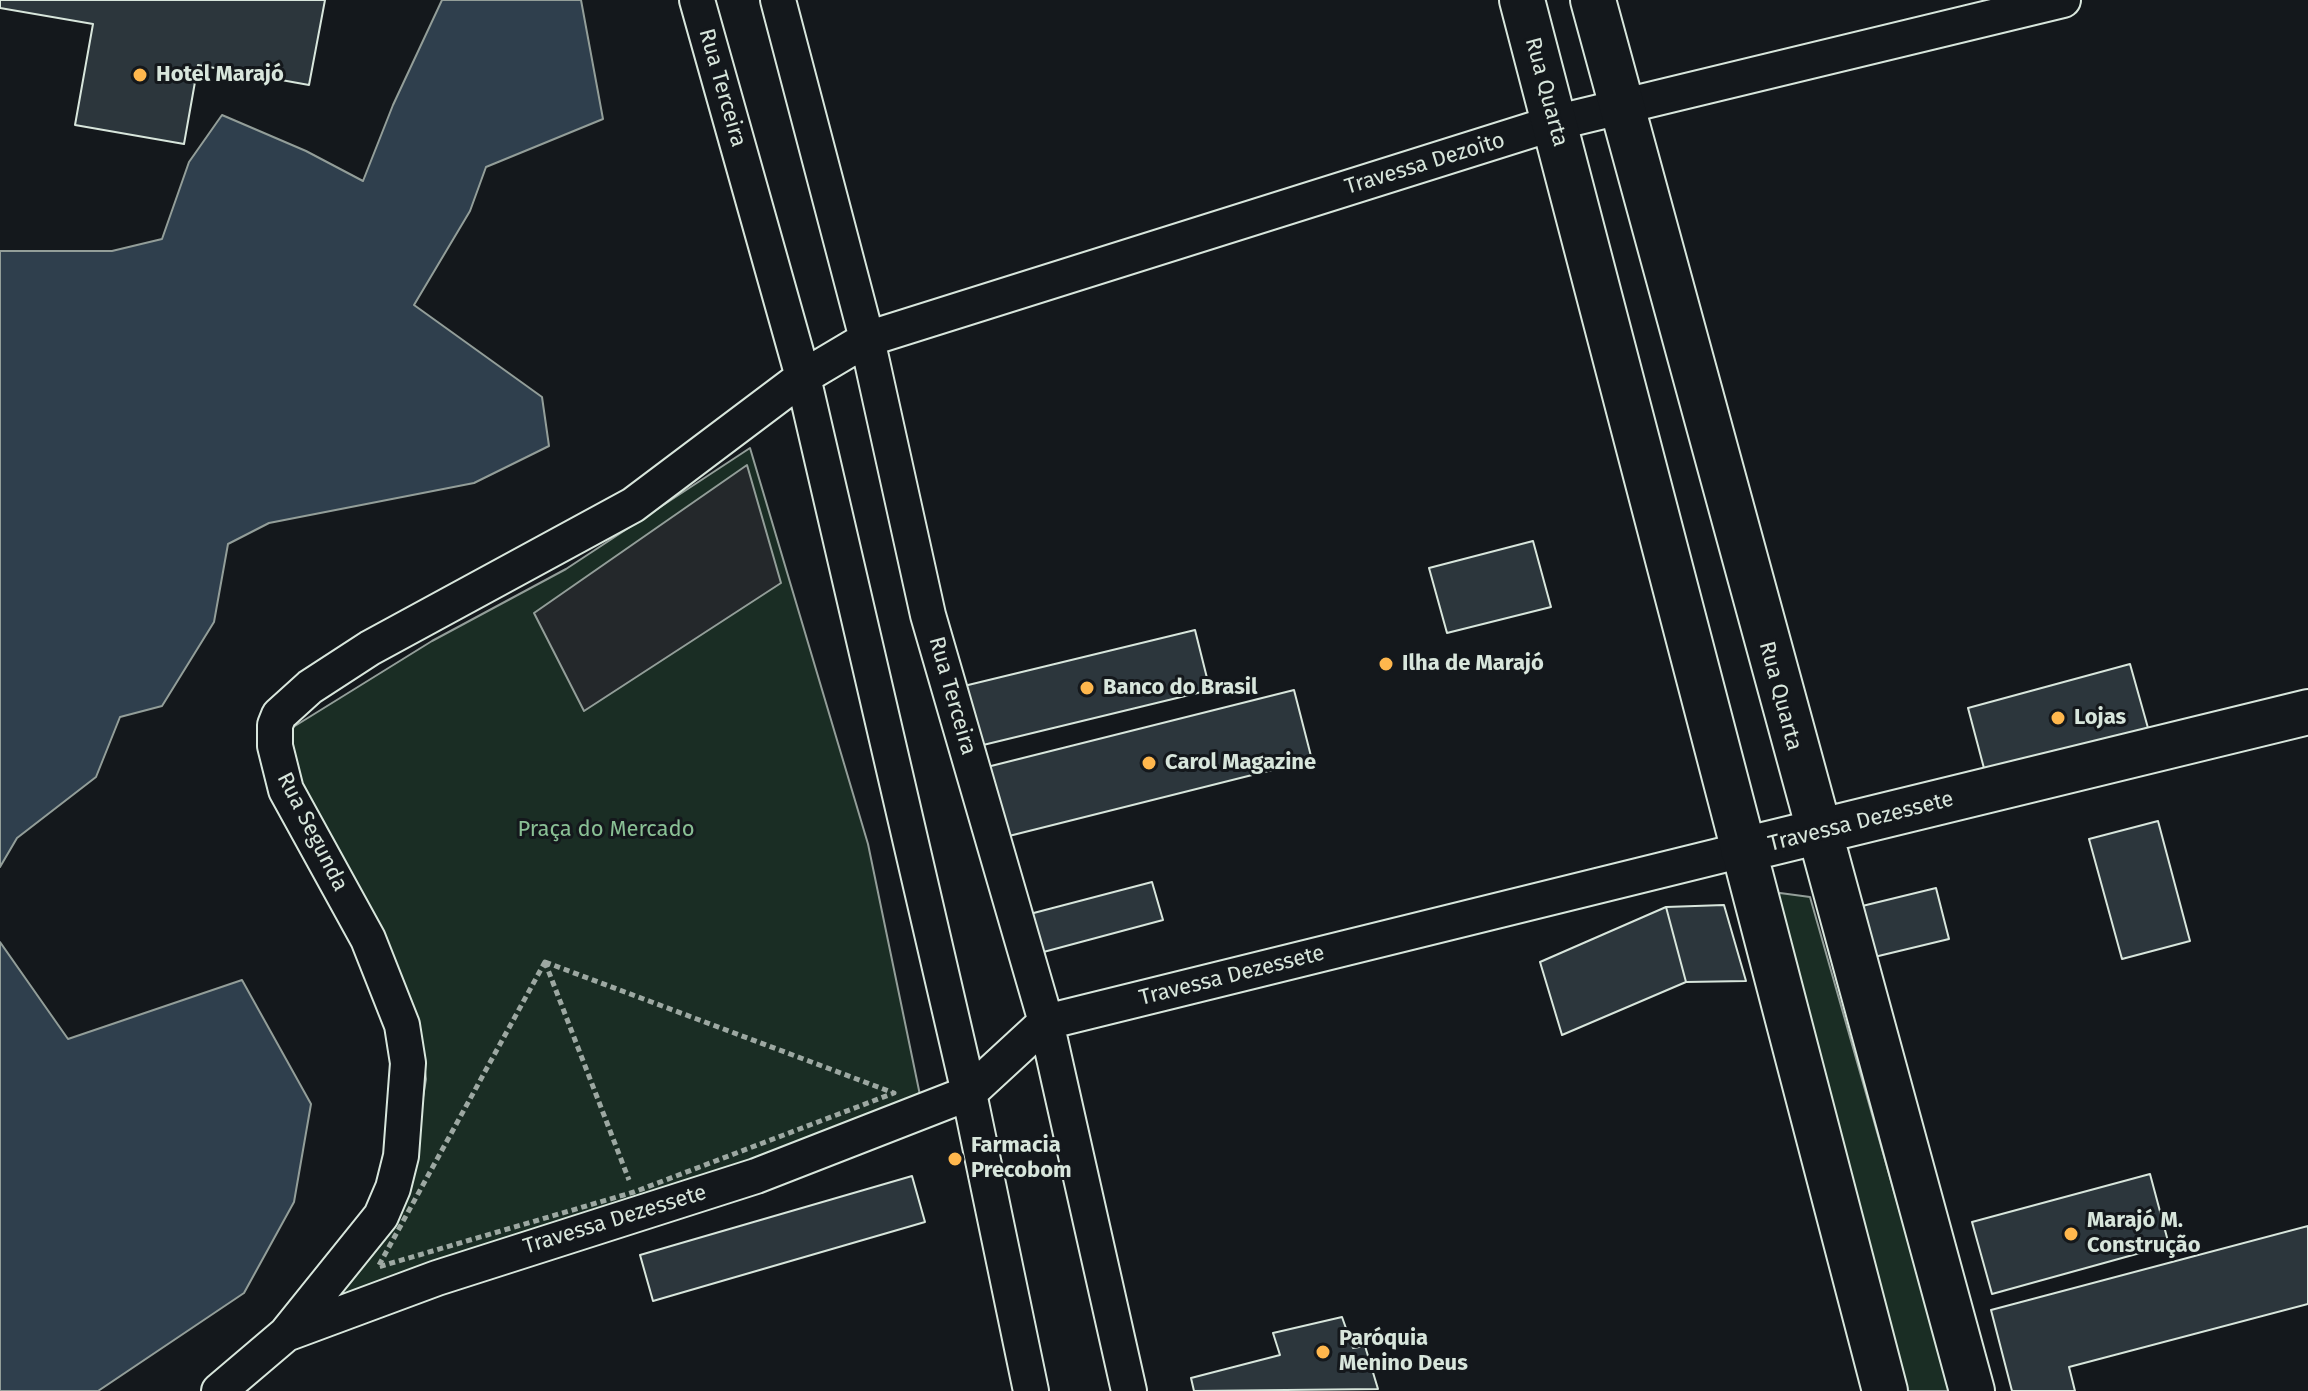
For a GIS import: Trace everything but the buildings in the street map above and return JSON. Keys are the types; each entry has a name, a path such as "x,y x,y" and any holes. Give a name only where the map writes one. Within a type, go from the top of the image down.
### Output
{"street":[{"name":"Rua Terceira","path":"697,0 803,377 969,1093 1031,1391"},
{"name":"Rua Terceira","path":"778,0 867,339 928,615 1046,1022 1129,1391"},
{"name":"Rua Quarta","path":"1522,0 1885,1391"},
{"name":"Rua Quarta","path":"1593,0 1817,834 1972,1391"},
{"name":"Travessa Dezoito","path":"803,377 867,339 1554,123 2063,0"},
{"name":"Rua Segunda","path":"286,1334 381,1216 393,1188 401,1156 408,1063 402,1025 374,950 286,790 275,746 275,725 279,715 310,687 370,648 633,505 803,377"},
{"name":"Travessa Dezessete","path":"220,1391 286,1334 437,1278 756,1176 969,1093 1046,1022 2308,712"}],"path":[{"path":"545,962 634,1192"},
{"path":"545,962 894,1093 634,1192 378,1267 545,962"}],"green space":[{"name":"Praça do Mercado","path":"750,448 868,844 921,1100 392,1294 336,1296 416,1140 426,1079 419,1023 286,763 290,729 432,641 566,569"},
{"path":"1780,893 1810,897 1951,1391 1897,1391 1770,907"}],"shaded area":[{"path":"747,465 781,583 584,711 534,613"}],"water":[{"path":"442,0 581,0 603,119 486,167 470,211 414,305 542,397 549,446 474,483 269,523 228,544 214,622 162,706 120,717 96,777 17,838 0,867 0,251 112,251 162,239 189,162 222,115 306,151 363,181 393,105"},
{"path":"0,942 68,1039 242,980 311,1104 294,1202 244,1293 98,1391 0,1391"}],"place":[{"name":"Hotel Marajó","path":"140,75"},
{"name":"Ilha de Marajó","path":"1386,664"},
{"name":"Banco do Brasil","path":"1087,688"},
{"name":"Lojas","path":"2058,718"},
{"name":"Carol Magazine","path":"1149,763"},
{"name":"Farmacia Precobom","path":"955,1159"},
{"name":"Marajó M. Construção","path":"2071,1234"},
{"name":"Paróquia Menino Deus","path":"1323,1352"}]}
